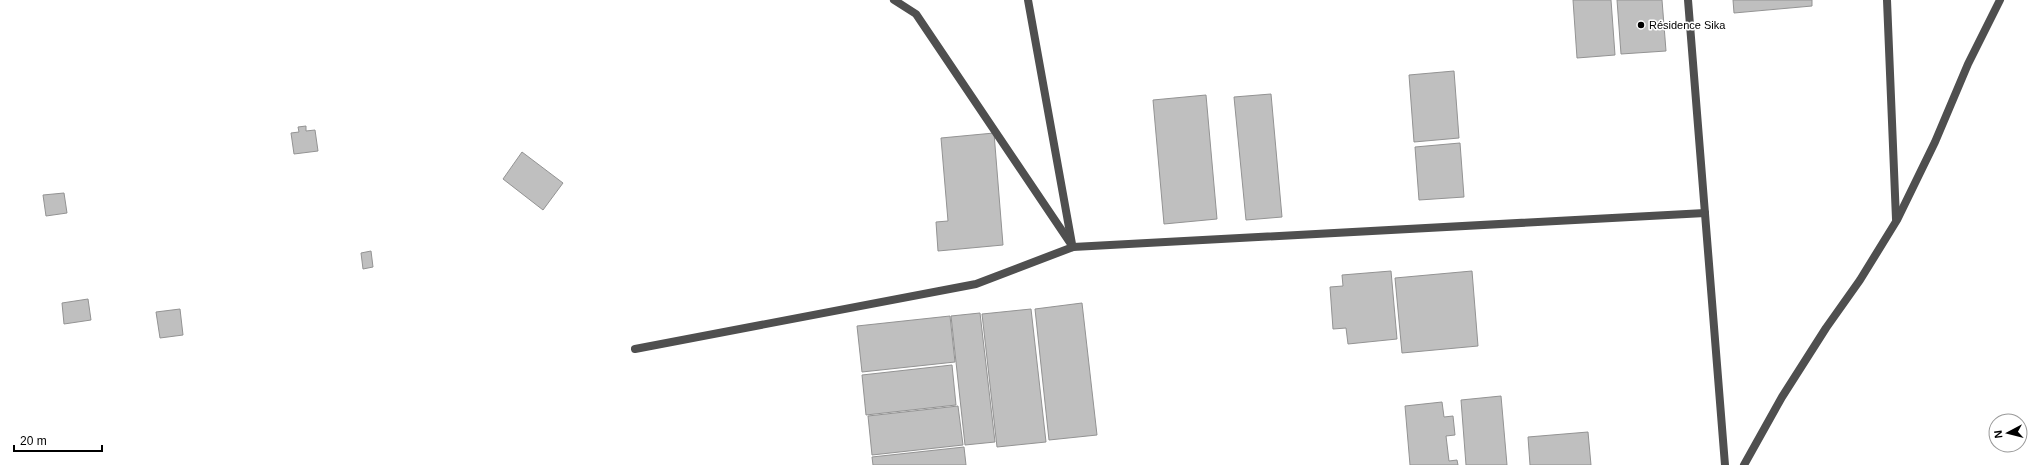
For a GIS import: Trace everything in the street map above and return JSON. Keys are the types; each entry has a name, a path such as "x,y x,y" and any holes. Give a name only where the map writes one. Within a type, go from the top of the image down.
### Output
{"street":[{"path":"894,0 916,14 1073,247"},
{"path":"1028,0 1073,247"},
{"path":"1688,0 1725,465"},
{"path":"1887,0 1896,220"},
{"path":"1744,465 1782,397 1826,328 1860,280 1896,220 1935,142 1968,64 2000,0"},
{"path":"635,349 976,284 1073,247 1705,213"}],"building":[{"path":"1573,0 1611,0 1615,55 1577,58"},
{"name":"Résidence Sika","path":"1617,0 1662,0 1666,51 1621,54"},
{"path":"1733,0 1812,0 1812,6 1734,13"},
{"path":"1454,71 1459,138 1414,142 1409,75"},
{"path":"1271,94 1282,217 1246,220 1234,97"},
{"path":"1206,95 1217,219 1164,224 1153,100"},
{"path":"306,126 306,131 315,130 318,151 294,154 291,133 299,132 298,127"},
{"path":"994,133 1003,245 938,251 936,222 948,221 941,138"},
{"path":"1460,143 1464,197 1419,200 1415,147"},
{"path":"522,152 563,183 543,210 503,179"},
{"path":"64,193 67,213 46,216 43,195"},
{"path":"371,251 373,267 363,269 361,253"},
{"path":"1391,271 1397,339 1348,344 1346,328 1333,329 1330,287 1343,286 1342,275"},
{"path":"1472,271 1478,346 1402,353 1395,278"},
{"path":"88,299 91,320 64,324 62,303"},
{"path":"1082,303 1097,435 1049,440 1035,309"},
{"path":"180,309 183,335 160,338 156,312"},
{"path":"1031,309 1046,442 997,447 982,314"},
{"path":"980,313 995,442 965,445 951,316"},
{"path":"950,316 955,362 862,372 857,326"},
{"path":"952,365 956,405 866,415 862,375"},
{"path":"1501,396 1507,465 1466,465 1461,400"},
{"path":"1442,402 1444,417 1453,416 1455,435 1446,436 1449,461 1457,460 1458,465 1410,465 1405,406"},
{"path":"958,406 963,445 872,455 868,416"},
{"path":"1588,432 1591,465 1530,465 1528,437"},
{"path":"964,447 966,465 873,465 872,457"}],"place":[{"name":"Résidence Sika","path":"1641,25"}]}
